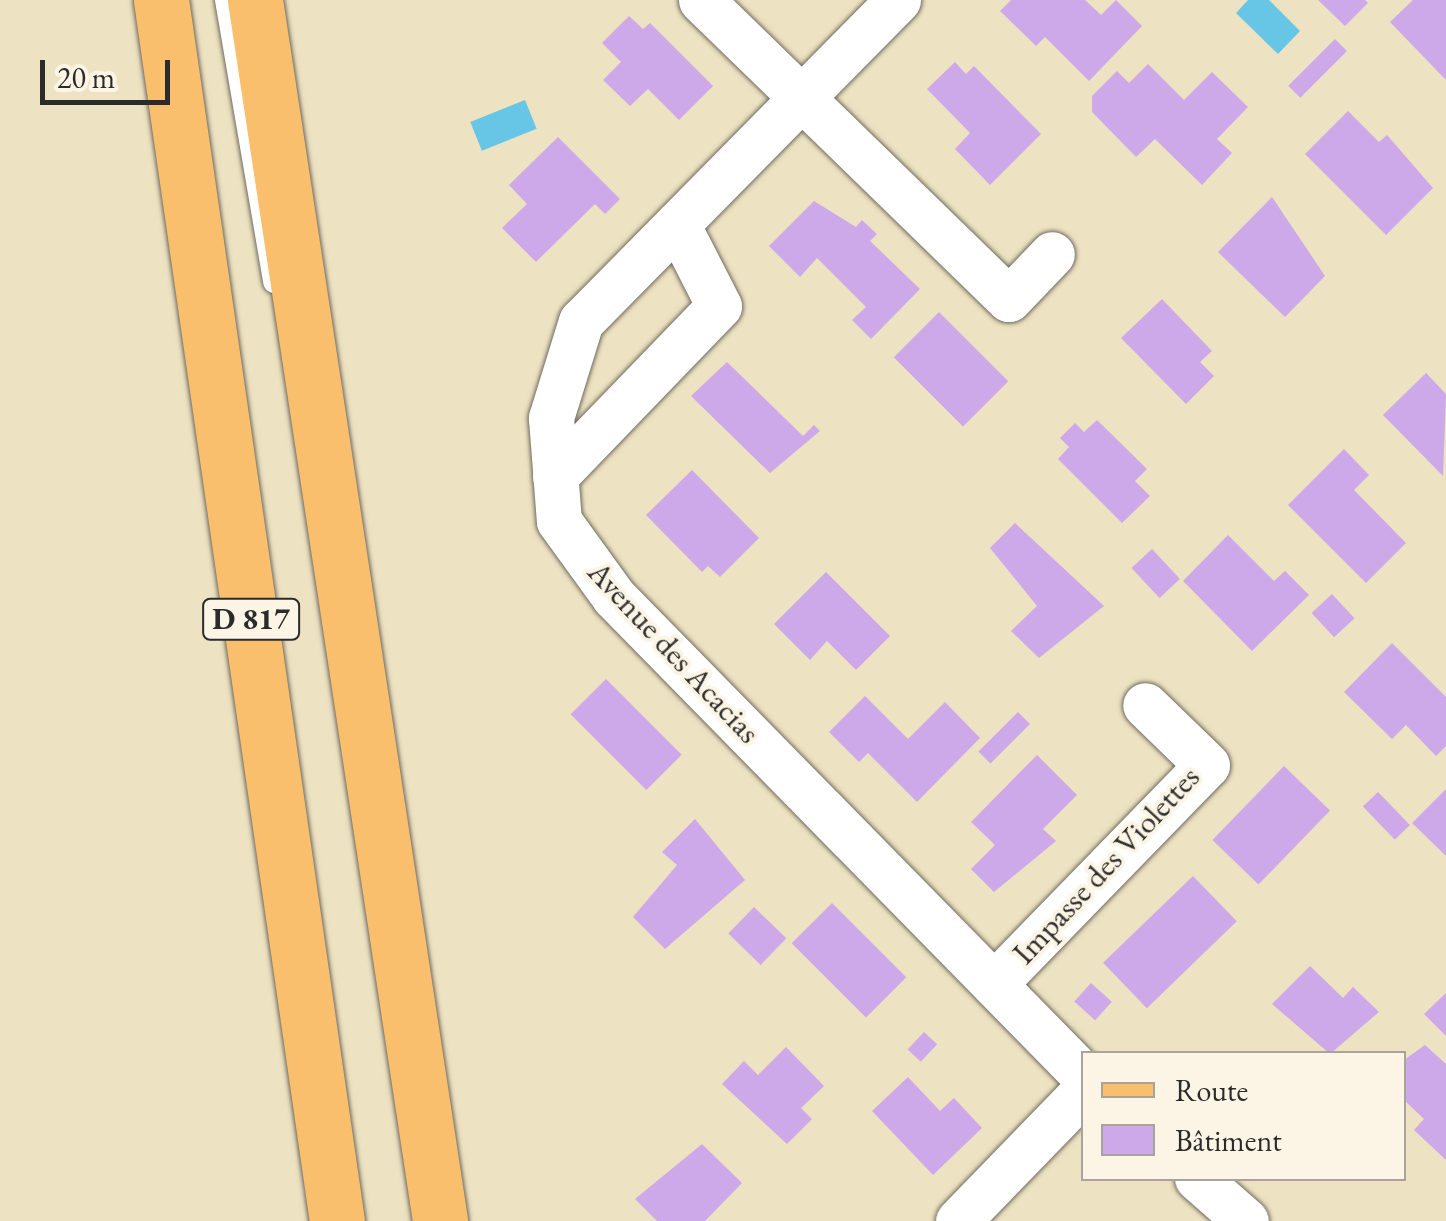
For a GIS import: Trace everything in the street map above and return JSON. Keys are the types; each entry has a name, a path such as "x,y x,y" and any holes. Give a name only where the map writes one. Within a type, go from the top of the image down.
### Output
{"main road":[{"name":"D 817","path":"161,0 338,1221"},
{"name":"D 817","path":"255,0 440,1221"}],"street":[{"path":"702,0 1010,299 1052,254"},
{"name":"Avenue des Acacias","path":"898,0 581,321 551,418 559,520 614,597 1081,1073"},
{"path":"555,476 719,306 677,224"},
{"name":"Impasse des Violettes","path":"994,984 1207,765 1145,705"},
{"path":"958,1221 1081,1094"},
{"path":"1200,1181 1246,1221"}],"lane":[{"path":"226,0 264,247 319,423"}],"water":[{"path":"1248,0 1269,0 1300,31 1278,54 1236,13"},
{"path":"525,100 537,129 482,151 470,122"}],"building":[{"path":"1011,0 1085,0 1101,15 1116,0 1142,26 1089,81 1045,37 1036,46 1000,11"},
{"path":"1318,0 1365,0 1368,3 1345,26"},
{"path":"1413,0 1446,0 1446,80 1390,22"},
{"path":"629,16 643,29 650,23 713,86 679,120 648,89 630,106 603,80 621,62 602,43"},
{"path":"1335,39 1347,51 1300,98 1288,86"},
{"path":"955,62 966,74 974,66 1041,134 990,185 955,149 970,133 927,89"},
{"path":"1148,64 1184,100 1212,72 1248,107 1217,139 1232,153 1202,185 1155,139 1136,157 1092,112 1092,96 1117,71 1129,83"},
{"path":"1348,111 1379,142 1387,135 1433,188 1386,235 1305,154"},
{"path":"558,137 620,199 605,214 595,204 536,262 502,228 527,204 509,185"},
{"path":"1272,197 1325,276 1285,317 1218,252"},
{"path":"814,201 856,227 862,220 877,234 870,241 920,289 871,339 852,320 866,307 817,258 800,277 769,246"},
{"path":"1162,299 1212,351 1200,362 1214,376 1186,404 1121,338"},
{"path":"939,312 1008,381 963,427 894,357"},
{"path":"727,362 803,436 814,425 820,431 770,473 691,396"},
{"path":"1426,373 1446,394 1443,476 1383,415"},
{"path":"1097,420 1147,469 1135,481 1150,496 1122,523 1058,459 1069,447 1060,438 1075,423 1084,432"},
{"path":"1344,449 1369,475 1354,490 1406,543 1366,583 1288,505"},
{"path":"692,470 759,538 720,577 708,566 702,572 646,515"},
{"path":"1015,523 1104,606 1039,658 1011,631 1037,606 990,548"},
{"path":"1228,535 1274,581 1285,571 1309,595 1252,651 1183,581"},
{"path":"1152,549 1180,579 1159,598 1132,568"},
{"path":"826,572 890,636 856,670 827,641 810,660 774,624"},
{"path":"1332,594 1355,618 1334,637 1312,613"},
{"path":"1392,643 1446,697 1446,746 1436,756 1406,725 1392,739 1344,692"},
{"path":"606,679 682,755 646,790 571,714"},
{"path":"865,696 908,739 945,702 980,738 917,802 868,753 859,762 829,732"},
{"path":"1018,712 1030,724 990,764 978,752"},
{"path":"1037,755 1077,795 1043,829 1056,841 994,892 971,869 995,845 971,822"},
{"path":"1284,766 1330,810 1258,885 1212,840"},
{"path":"1446,789 1446,856 1412,823"},
{"path":"1378,792 1410,825 1395,840 1363,807"},
{"path":"695,819 745,880 665,949 633,917 677,865 662,852"},
{"path":"1193,876 1237,921 1147,1008 1103,963"},
{"path":"832,903 906,977 866,1018 792,943"},
{"path":"754,907 786,938 761,965 728,934"},
{"path":"1310,966 1343,998 1353,987 1379,1012 1334,1051 1327,1051 1272,1004"},
{"path":"1091,983 1112,1002 1095,1020 1074,1002"},
{"path":"1446,993 1446,1036 1424,1014"},
{"path":"924,1032 937,1044 921,1062 908,1050"},
{"path":"1425,1045 1446,1064 1446,1160 1414,1130 1424,1119 1406,1102 1406,1059"},
{"path":"786,1047 824,1086 801,1108 812,1119 787,1144 722,1084 744,1061 758,1075"},
{"path":"908,1077 940,1111 954,1098 982,1128 933,1175 872,1111"},
{"path":"702,1144 742,1183 705,1221 657,1221 635,1199"}]}
